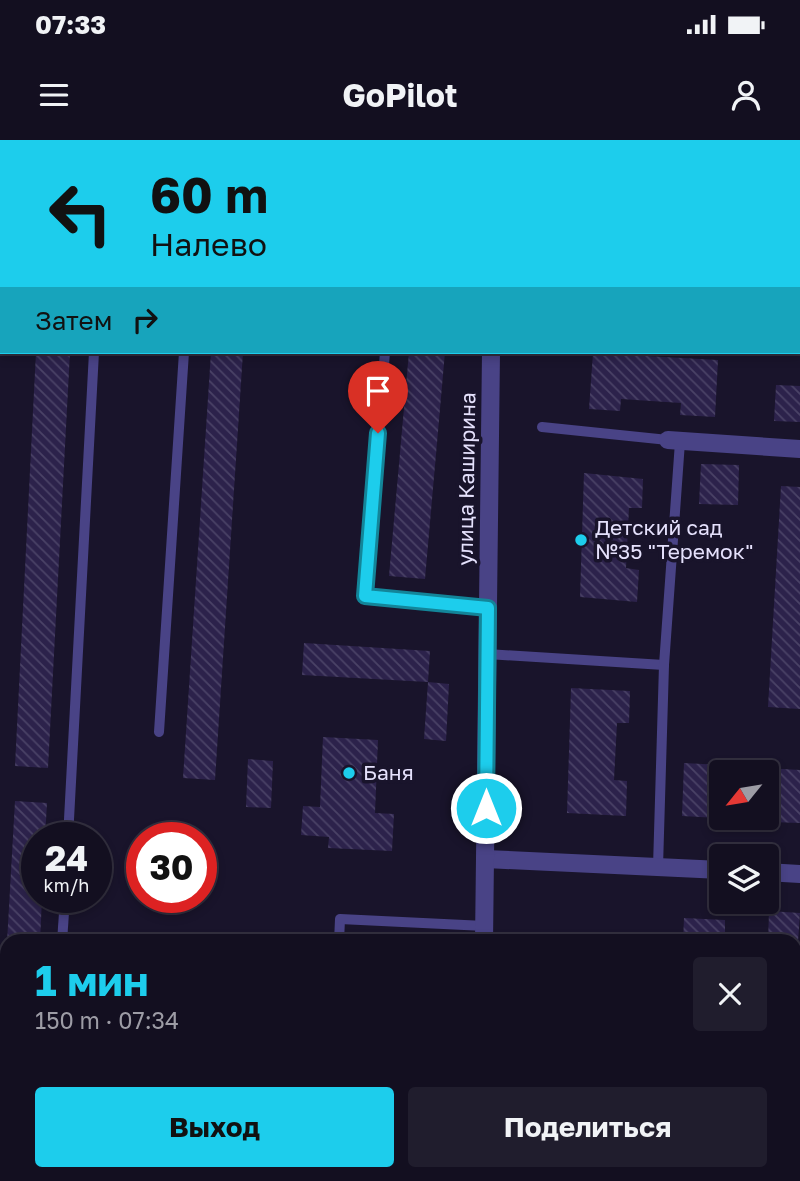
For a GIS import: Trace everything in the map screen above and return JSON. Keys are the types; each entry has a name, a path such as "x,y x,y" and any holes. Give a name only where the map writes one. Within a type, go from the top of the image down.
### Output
{"street":[{"name":"улица Каширина","path":"484,934 491,354"},
{"path":"674,441 800,449"},
{"path":"486,859 709,869"},
{"path":"779,873 800,874"}],"lane":[{"path":"69,822 93,354"},
{"path":"159,732 184,354"},
{"path":"384,354 365,596 488,608"},
{"path":"542,427 674,441 658,867"},
{"path":"487,654 664,665"},
{"path":"63,934 64,913"},
{"path":"339,934 340,919 484,934"}],"building":[{"path":"36,354 70,354 48,768 15,766"},
{"path":"211,354 243,354 215,780 183,778"},
{"path":"409,354 445,354 425,579 389,576"},
{"path":"593,354 718,360 715,417 680,415 681,403 621,399 620,411 589,409"},
{"path":"776,385 800,386 800,422 774,421"},
{"path":"701,464 739,465 738,505 699,504"},
{"path":"584,473 643,479 642,508 629,508 626,568 639,570 637,602 580,597"},
{"path":"781,486 800,487 800,709 768,707"},
{"path":"304,643 430,651 428,682 302,675"},
{"path":"428,682 449,684 446,741 424,739"},
{"path":"571,688 630,691 629,723 617,723 614,780 627,781 626,816 567,813"},
{"name":"Баня","path":"323,737 378,740 375,813 394,814 392,851 328,848 329,837 301,835 303,806 320,807"},
{"path":"248,759 273,761 271,808 246,807"},
{"path":"684,763 709,764 709,818 682,816"},
{"path":"779,769 800,770 800,823 779,822"},
{"path":"15,801 47,803 46,822 21,822 21,913 41,913 40,934 7,934"},
{"path":"800,913 799,934 768,934 769,914"},
{"path":"684,918 725,920 725,934 683,934"}],"place":[{"name":"Детский сад №35 \"Теремок\"","path":"581,540"},
{"name":"Баня","path":"349,773"}],"route":[{"path":"378,433 365,596 488,608 486,808"}]}
